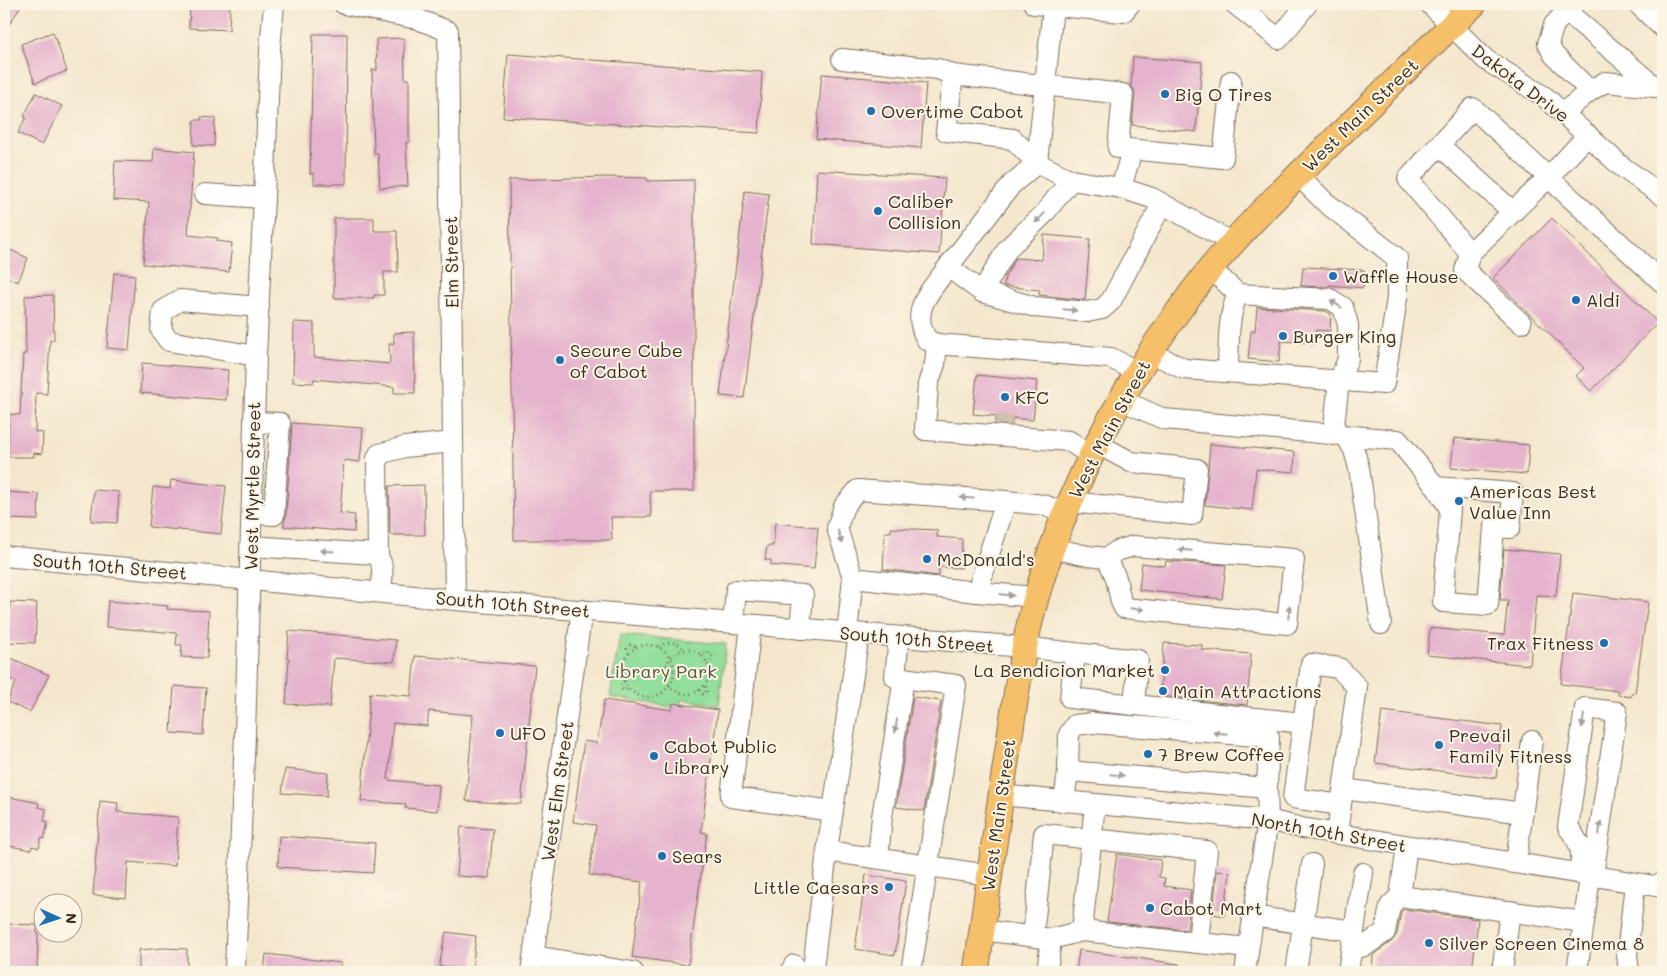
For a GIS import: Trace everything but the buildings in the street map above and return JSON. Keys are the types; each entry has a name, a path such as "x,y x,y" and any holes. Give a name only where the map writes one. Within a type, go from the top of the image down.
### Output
{"main road":[{"name":"West Main Street","path":"976,972 1000,795 1024,648 1036,597 1052,548 1095,450 1121,400 1144,362 1175,316 1233,243 1298,175 1474,4"}],"street":[{"name":"West Myrtle Street","path":"235,969 250,579 256,356 270,49 274,4"},
{"name":"Elm Street","path":"344,4 417,19 448,31 455,600"},
{"path":"1235,4 1279,39 1307,4"},
{"name":"Dakota Drive","path":"1430,4 1486,60 1545,97 1622,166 1663,196"},
{"path":"1638,4 1663,28"},
{"path":"1130,6 1044,5 1045,86 1037,163 1012,184 925,298 920,312 921,331 927,340 937,344 1111,358 1184,369 1384,384 1397,298 1397,258 1325,202 1298,175"},
{"path":"1590,91 1554,55 1548,44 1554,25 1570,7 1659,87"},
{"path":"842,59 938,69 953,75 1123,94 1118,148 1223,158 1230,80"},
{"path":"953,75 946,131 1013,139 1037,163 1071,180 1121,188 1152,198 1233,243"},
{"path":"1563,113 1590,91 1605,82 1659,87"},
{"path":"1470,253 1408,179 1473,108 1663,283"},
{"path":"1521,323 1465,270 1470,253 1550,177 1588,135"},
{"path":"1439,145 1513,212"},
{"path":"1121,188 1132,150"},
{"path":"982,292 1008,248 1043,216 1071,180"},
{"path":"205,194 264,198"},
{"path":"948,267 982,292 1025,304 1087,312 1102,309 1111,301 1162,204"},
{"path":"1211,269 1238,294 1330,299 1342,306 1348,325 1348,360 1339,381 1340,436 1354,450 1359,468 1381,624"},
{"path":"1228,372 1230,327 1234,301 1238,294"},
{"path":"256,356 169,341 161,330 163,311 180,300 259,307"},
{"path":"800,968 827,851 853,634 853,578 837,528 844,506 858,490 1006,501 1068,508 1192,515 1197,469 1131,462 1069,441 925,430 928,384 935,364 937,344"},
{"path":"935,364 940,385 938,410 941,417 947,421 1004,425 1049,439"},
{"path":"1121,400 1164,419 1398,440 1436,487 1450,509 1443,602 1488,605 1494,527 1510,528 1513,493 1436,487"},
{"path":"381,592 382,566 378,556 377,458 379,454 405,447 453,442"},
{"path":"977,592 1006,501"},
{"path":"250,546 375,554 378,556"},
{"path":"1052,548 1107,558 1117,551 1133,546 1294,559 1287,624 1124,608 1116,578 1107,558"},
{"name":"South 10th Street","path":"4,556 455,600 899,637 1138,660 1134,705"},
{"path":"853,578 1036,597"},
{"path":"800,629 803,595 736,590 742,624 731,797 833,811"},
{"name":"West Elm Street","path":"532,964 582,610"},
{"path":"899,637 895,677 956,685 911,972"},
{"path":"1075,653 1070,698 1303,723"},
{"path":"1337,834 1342,797 1357,686 1338,668 1311,664 1293,798 1342,797 1523,813"},
{"path":"878,858 882,817 904,678"},
{"path":"1577,972 1584,922 1587,875 1617,712 1585,708 1568,827 1577,839 1587,875"},
{"path":"1064,802 1068,771 1069,734 1075,725 1093,723 1269,737 1268,820 1245,972"},
{"path":"1516,863 1532,741"},
{"path":"1068,771 1267,788"},
{"name":"North 10th Street","path":"1000,795 1268,820 1407,846 1635,883 1659,884"},
{"path":"1082,931 1095,804"},
{"path":"1046,972 1042,937 1044,834 1208,851 1198,943"},
{"path":"1252,916 1303,924 1366,946 1385,932 1390,906 1400,896 1407,846"},
{"path":"827,851 989,875"},
{"path":"1296,972 1312,864"},
{"path":"1348,972 1363,873"},
{"path":"1629,972 1627,955 1635,883"},
{"path":"1400,896 1584,922"},
{"path":"1502,972 1510,911"},
{"path":"982,930 1042,937 1082,931 1248,948"},
{"path":"532,964 633,972"}],"path":[{"path":"659,647 665,643 676,643 682,646 684,650"},
{"path":"647,645 659,647 670,657 674,672 670,686 661,693 651,697 640,696 629,689 624,681 622,676 623,665 629,654 636,648 647,645"},
{"path":"684,650 691,650 700,655 707,663 709,675 705,684 691,694 681,694 672,689 666,680 665,670 670,657 684,650"},
{"path":"700,655 706,651 712,655 712,660 707,663"}],"green space":[{"name":"Library Park","path":"620,635 726,644 719,705 682,699 680,704 673,707 610,697"}],"tunnel":[{"path":"995,424 1012,426"}],"place":[{"name":"Big O Tires","path":"1165,94"},
{"name":"Overtime Cabot","path":"871,111"},
{"name":"Caliber Collision","path":"878,211"},
{"name":"Waffle House","path":"1333,276"},
{"name":"Aldi","path":"1576,300"},
{"name":"Burger King","path":"1283,336"},
{"name":"Secure Cube of Cabot","path":"560,360"},
{"name":"KFC","path":"1005,397"},
{"name":"Americas Best Value Inn","path":"1459,501"},
{"name":"McDonald's","path":"927,559"},
{"name":"Trax Fitness","path":"1604,643"},
{"name":"La Bendicion Market","path":"1165,670"},
{"name":"Main Attractions","path":"1163,691"},
{"name":"UFO","path":"500,733"},
{"name":"Prevail Family Fitness","path":"1439,745"},
{"name":"7 Brew Coffee","path":"1148,754"},
{"name":"Cabot Public Library","path":"654,756"},
{"name":"Sears","path":"662,856"},
{"name":"Little Caesars","path":"889,887"},
{"name":"Cabot Mart","path":"1150,908"},
{"name":"Silver Screen Cinema 8","path":"1429,943"}]}
